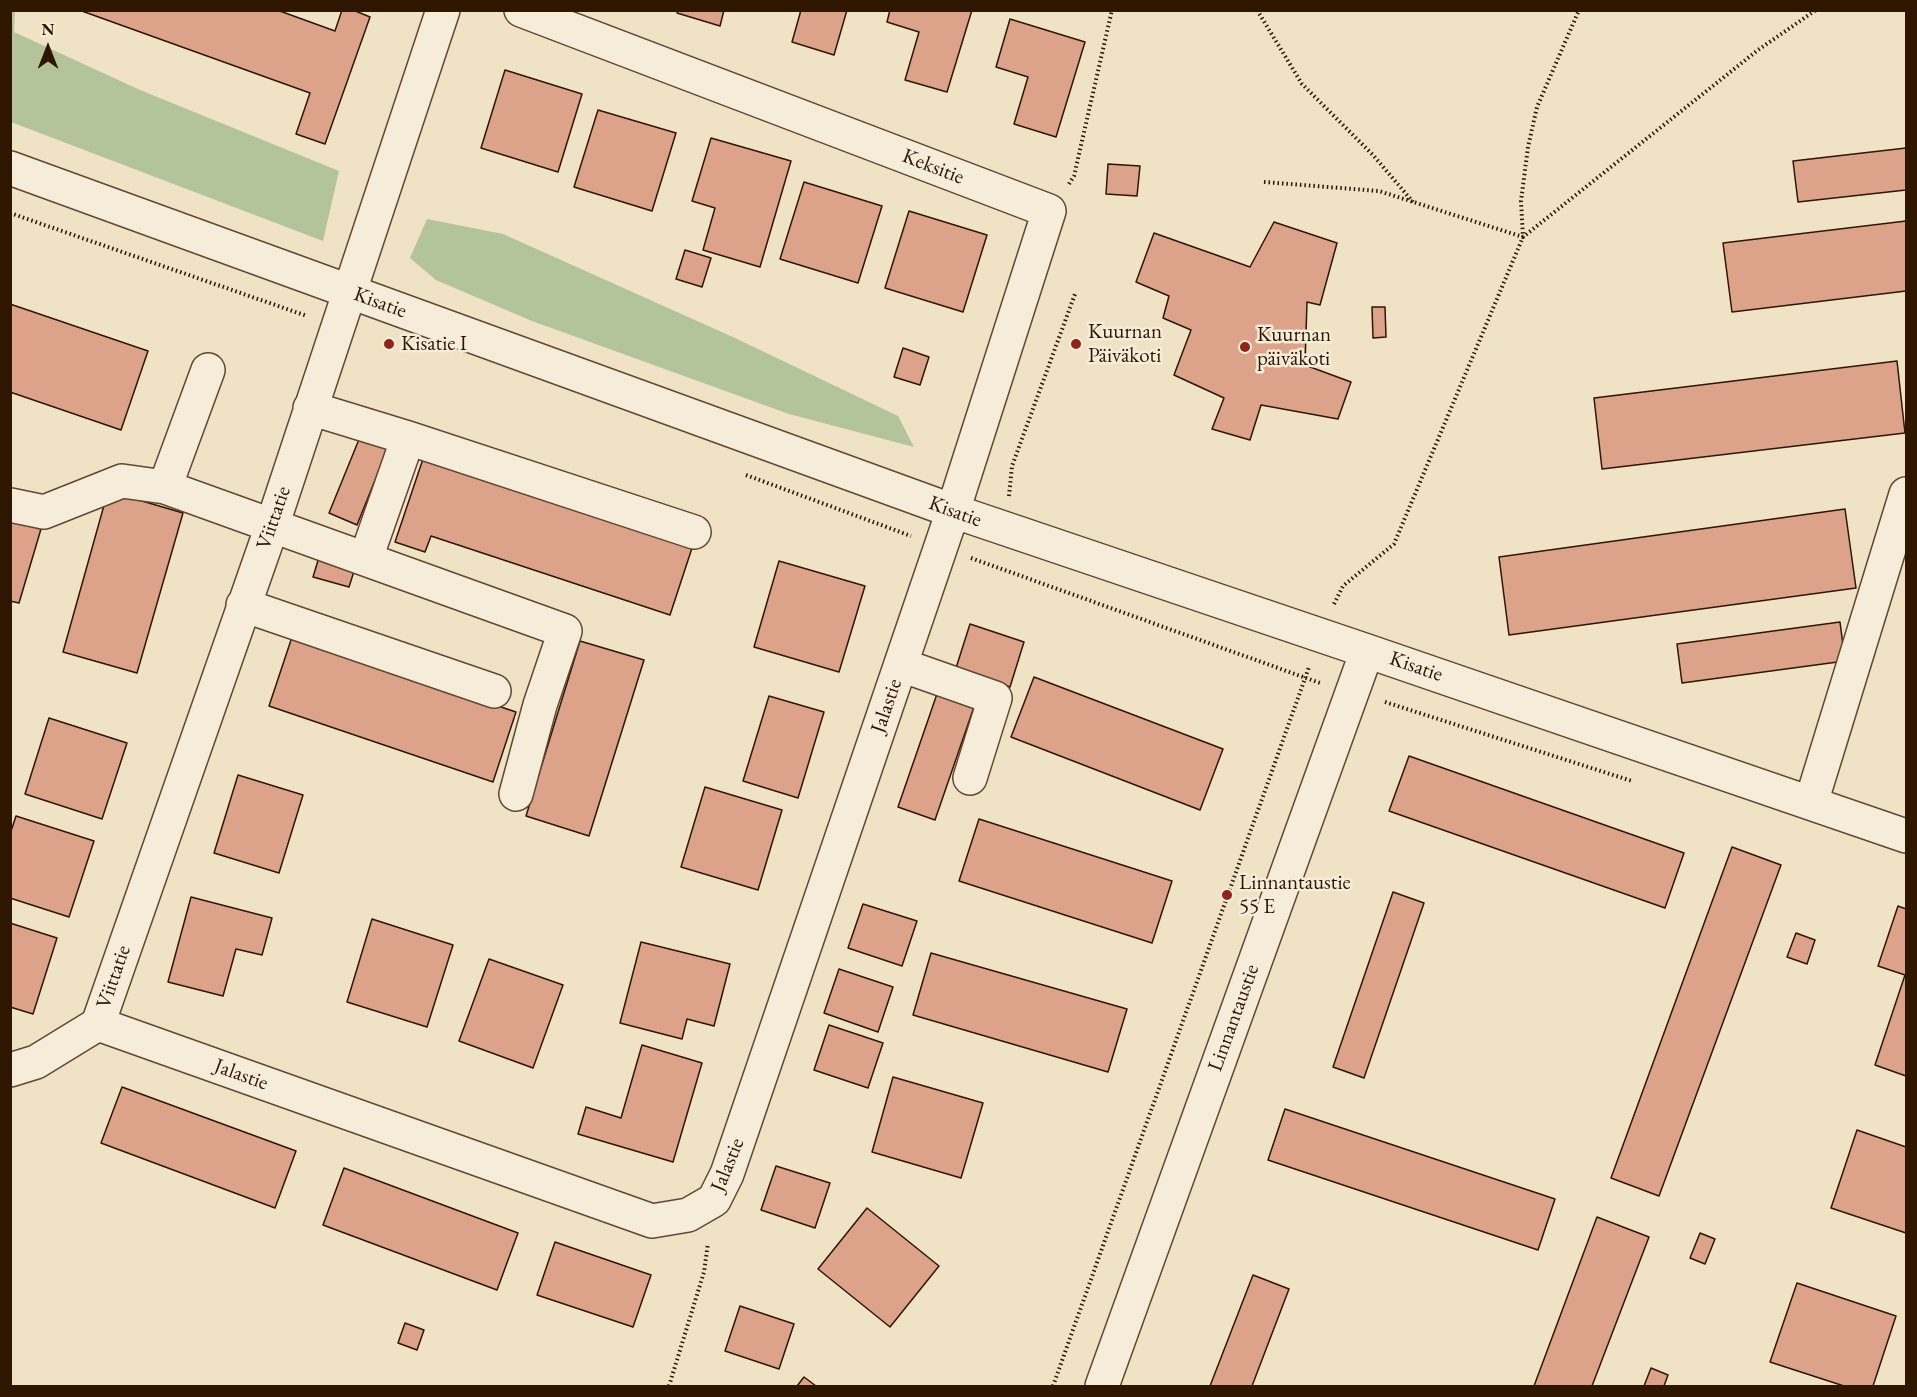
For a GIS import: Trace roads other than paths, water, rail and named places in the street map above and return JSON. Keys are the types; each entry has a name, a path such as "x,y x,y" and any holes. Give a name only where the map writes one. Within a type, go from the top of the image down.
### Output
{"street":[{"name":"Viittatie","path":"98,1024 272,526 443,10"},
{"name":"Keksitie","path":"521,10 1049,211 953,511"},
{"name":"Kisatie","path":"10,168 953,511 1906,836"},
{"path":"165,487 208,370"},
{"path":"310,408 694,532"},
{"path":"366,558 408,438"},
{"path":"10,505 44,512 122,481 165,487 565,631 540,705 516,794"},
{"path":"1812,803 1906,494"},
{"name":"Jalastie","path":"98,1024 652,1221 688,1215 714,1200 731,1163 953,511"},
{"path":"243,605 494,691"},
{"name":"Linnantaustie","path":"1102,1386 1367,651"},
{"path":"901,665 995,698 970,778"},
{"path":"10,1070 36,1062 98,1024"}],"place":[{"name":"Kisatie I","path":"389,344"},
{"name":"Kuurnan Päiväkoti","path":"1076,344"},
{"name":"Kuurnan päiväkoti","path":"1245,347"},
{"name":"Linnantaustie 55 E","path":"1227,895"}]}
